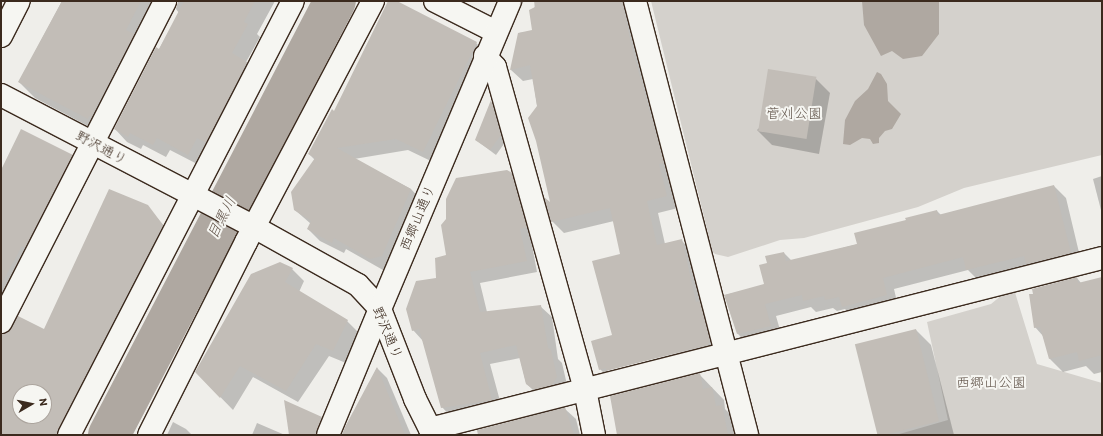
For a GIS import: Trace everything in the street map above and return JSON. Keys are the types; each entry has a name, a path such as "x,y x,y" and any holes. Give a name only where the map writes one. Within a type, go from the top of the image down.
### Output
{"street":[{"path":"1,36 19,1"},
{"path":"1,322 165,1"},
{"path":"69,435 196,198 293,1"},
{"path":"149,435 250,225 373,1"},
{"path":"434,1 496,32"},
{"name":"西郷山通り","path":"328,435 510,1"},
{"path":"635,1 747,435"},
{"path":"486,56 495,67 585,390 594,435"},
{"name":"野沢通り","path":"1,95 250,225 358,285 380,309 415,399 431,432"},
{"path":"431,432 585,390 1102,258"}],"green space":[{"name":"菅刈公園","path":"651,1 1102,1 1102,155 964,188 918,207 804,238 780,240 728,257 715,254 705,244 708,233"},
{"name":"西郷山公園","path":"1013,286 1037,364 1102,383 1102,435 896,435 948,420 927,322 991,304"}],"shaded area":[{"path":"862,1 939,1 939,34 922,56 903,59 892,51 881,56 864,25"},
{"path":"877,72 881,74 887,84 888,101 901,114 892,129 885,131 879,138 879,143 873,144 870,139 862,138 850,145 843,144 845,120 855,101 868,89"}],"building":[{"path":"62,1 141,1 126,30 134,34 91,117 89,116 88,119 18,82"},
{"path":"184,1 255,1 244,22 248,24 232,53 247,62 206,143 197,138 188,155 157,138 153,145 130,133 128,137 114,129 156,47 159,49"},
{"path":"388,1 397,1 477,42 423,152 396,139 337,148 411,189 382,256 370,259 334,238 332,243 307,229 311,221 294,210 291,192 315,158 308,154 332,109 334,111"},
{"path":"534,1 622,1 632,48 664,163 659,164 667,196 647,201 657,245 682,239 696,302 700,301 710,341 708,345 606,371 606,368 599,370 591,341 612,335 592,261 620,254 610,208 551,222 544,197 550,202 536,141 528,118 537,106 530,65 510,70 518,33 532,30 529,10 535,7"},
{"path":"768,69 816,77 807,139 758,131"},
{"path":"491,100 501,135 490,150 475,140"},
{"path":"21,129 73,155 25,248 22,246 1,285 1,170"},
{"path":"507,170 512,173 527,227 520,229 527,261 470,272 480,312 541,305 548,348 551,350 557,377 552,385 534,390 526,384 516,345 480,353 492,400 441,408 419,329 412,331 406,309 416,281 436,278 435,258 446,255 441,225 446,219 446,199 456,178"},
{"path":"1054,185 1071,253 1026,264 1024,256 966,270 963,257 883,278 887,295 842,307 839,297 825,300 824,296 803,301 802,295 765,304 771,326 737,334 724,295 764,284 759,265 767,263 765,256 784,252 786,261 857,244 854,233 906,220 905,218 937,210 938,215"},
{"path":"109,189 148,205 163,225 56,435 1,435 1,334 8,332 18,316 44,329"},
{"path":"280,262 293,268 285,282 348,320 333,351 316,344 286,391 240,366 220,398 195,372 251,274"},
{"path":"1077,277 1078,283 1102,277 1102,355 1079,361 1077,352 1049,359 1040,327 1034,328 1029,294 1033,294 1032,289"},
{"path":"916,329 939,421 884,435 878,435 855,344"},
{"path":"377,367 405,435 342,435 345,427"},
{"path":"700,373 703,389 712,387 716,406 722,405 728,435 617,435 610,396"},
{"path":"284,400 322,417 316,435 289,435"},
{"path":"565,407 574,435 478,435 477,430"}],"waterway":[{"name":"目黒川","path":"109,435 335,1"}]}
